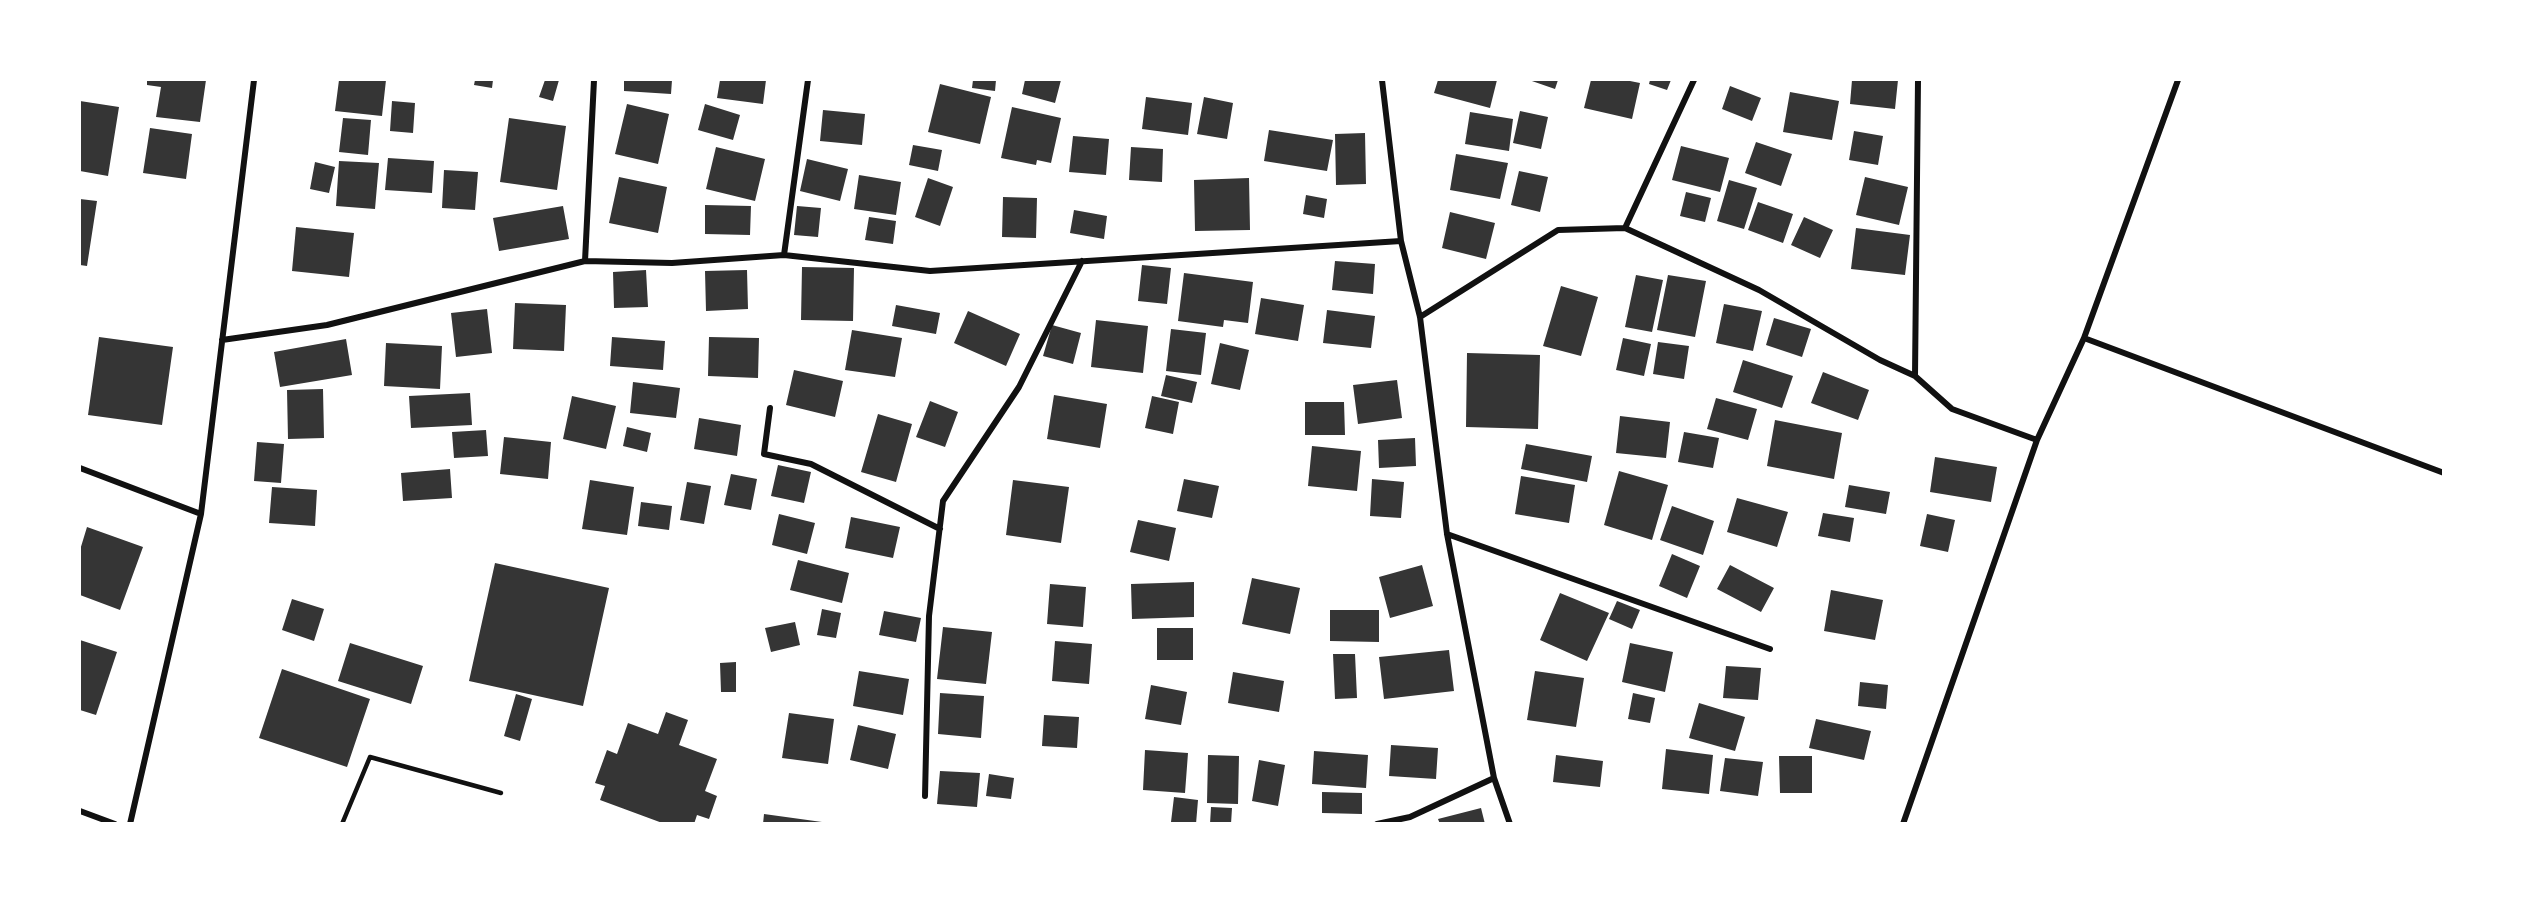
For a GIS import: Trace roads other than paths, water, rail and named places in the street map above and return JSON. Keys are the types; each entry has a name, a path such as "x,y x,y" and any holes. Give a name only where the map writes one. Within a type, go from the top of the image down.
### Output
{"street":[{"path":"130,824 201,514 254,80"},
{"path":"585,261 594,80"},
{"path":"784,255 808,80"},
{"path":"1382,80 1401,241 1420,316 1447,534 1494,778 1510,824"},
{"path":"1625,228 1695,80"},
{"path":"1915,376 1918,80"},
{"path":"1903,824 2037,440 2085,338 2178,80"},
{"path":"1420,316 1558,231 1625,228 1759,290 1880,360 1915,376 1952,410 2037,440"},
{"path":"222,340 327,326 585,261 672,263 784,255 930,271 1401,241"},
{"path":"925,796 929,616 943,501 1019,387 1082,261"},
{"path":"2085,338 2444,473"},
{"path":"770,408 764,454 811,464 940,529"},
{"path":"80,468 201,514"},
{"path":"1447,534 1770,649"},
{"path":"1377,824 1410,817 1494,778"},
{"path":"80,811 115,824"}],"lane":[{"path":"342,824 370,757 501,793"}]}
